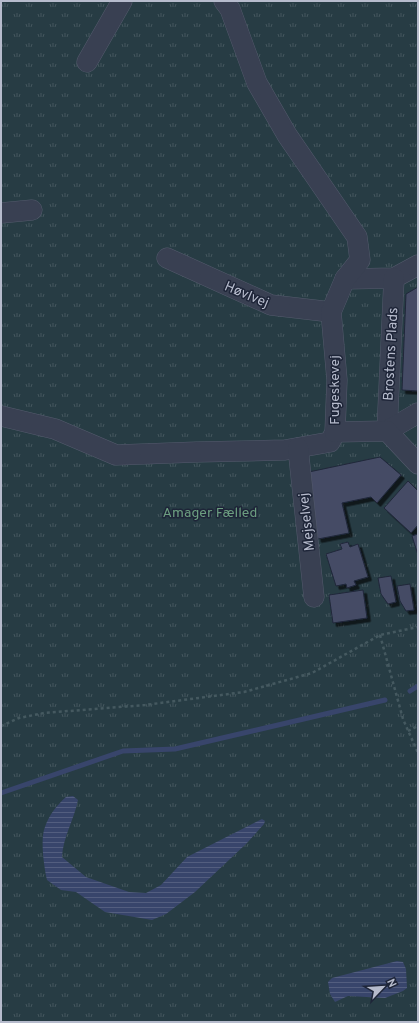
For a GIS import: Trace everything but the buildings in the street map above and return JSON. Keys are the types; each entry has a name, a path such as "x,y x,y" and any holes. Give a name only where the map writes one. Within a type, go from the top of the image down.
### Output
{"street":[{"path":"87,62 122,1"},
{"name":"Fugeskevej","path":"1,416 55,429 116,455 285,450 330,442 334,432 337,380 331,312 345,279 360,260 357,237 287,135 257,83 230,10 224,1"},
{"path":"1,213 32,210"},
{"name":"Høvlvej","path":"167,258 271,305 331,312"},
{"path":"345,279 394,278 418,265"},
{"name":"Brostens Plads","path":"387,431 394,278"},
{"path":"334,432 387,431 418,413"},
{"path":"387,431 418,464"},
{"name":"Mejselvej","path":"298,448 314,597"}],"path":[{"path":"1,726 19,718 44,713 145,705 244,692 312,673 380,635 418,627"},
{"path":"380,635 403,719 418,753"},
{"path":"408,731 418,726"}],"green space":[{"name":"Amager Fælled","path":"1,1 418,1 418,1022 1,1022"}],"water":[{"path":"73,796 78,800 64,842 62,857 86,877 129,892 146,893 161,885 187,857 262,819 265,821 247,843 195,892 166,914 152,920 105,912 76,892 61,890 47,880 43,845 45,827 51,814 59,803 66,797"},
{"path":"397,961 403,962 406,969 407,988 403,991 385,998 348,996 335,1002 330,994 328,982 332,978"}],"waterway":[{"path":"410,691 418,686"},
{"path":"1,793 123,751 175,749 385,700"}]}
